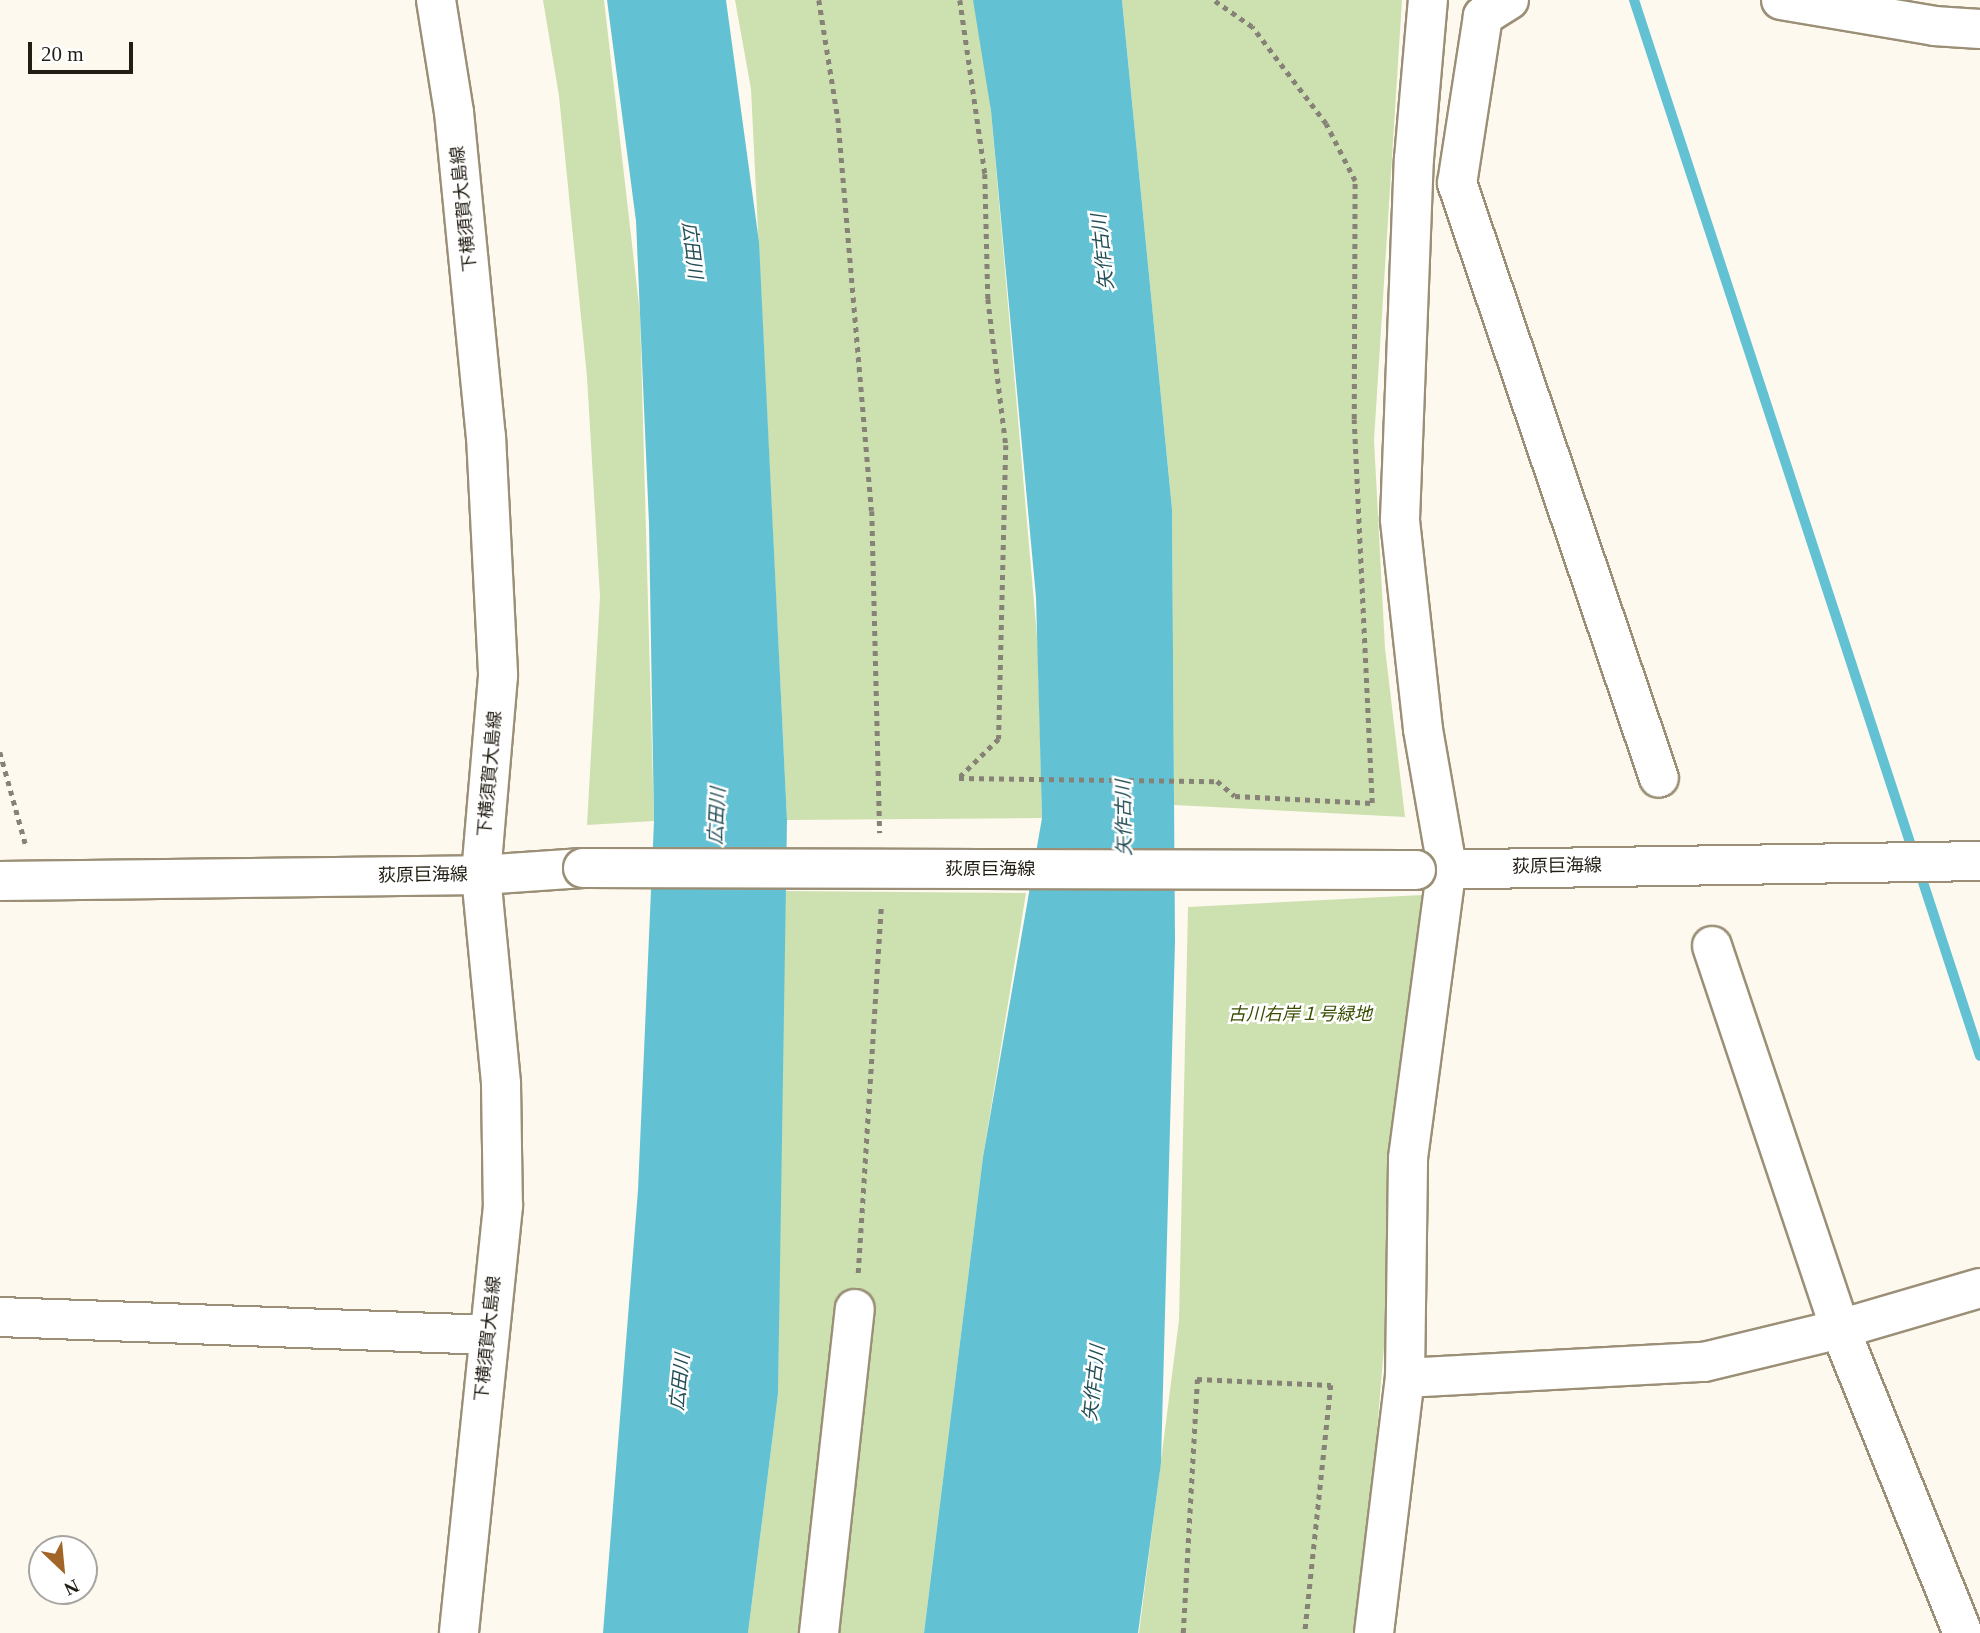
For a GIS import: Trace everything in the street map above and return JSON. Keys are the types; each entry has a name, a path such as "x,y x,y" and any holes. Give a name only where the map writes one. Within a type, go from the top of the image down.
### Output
{"street":[{"name":"下横須賀大島線","path":"436,0 461,179 486,436 498,676 481,874 501,1084 503,1206 459,1633"},
{"path":"1374,1633 1405,1378 1408,1158 1432,869 1423,729 1400,519 1414,159 1428,0"},
{"path":"1509,0 1483,16 1457,183 1659,778"},
{"path":"1799,2 1980,29"},
{"name":"荻原巨海線","path":"18,881 481,874 583,868 1432,869 1980,861"},
{"path":"1712,946 1840,1329 1963,1633"},
{"path":"1405,1378 1704,1362 1840,1329 1980,1287"},
{"path":"819,1633 855,1309"},
{"path":"0,1317 488,1335"}],"path":[{"path":"819,0 838,118 872,511 880,845"},
{"path":"960,0 985,174 988,299 1006,445 999,738 959,778 1217,781 1235,796 1372,803 1354,419 1355,181 1326,124 1252,27 1213,0"},
{"path":"0,752 18,881"},
{"path":"855,1309 882,900"},
{"path":"1183,1633 1197,1379 1331,1385 1305,1633"}],"green space":[{"path":"543,0 604,0 640,314 654,821 587,825 600,596 587,377 559,96"},
{"path":"735,0 976,0 991,111 1038,648 1042,818 787,820 751,89"},
{"path":"1122,0 1402,0 1374,440 1385,648 1405,817 1174,805 1172,509"},
{"path":"782,891 1026,893 983,1157 924,1633 748,1633 778,1394"},
{"name":"古川右岸１号緑地","path":"1422,895 1360,1633 1139,1633 1179,1320 1188,907"}],"water":[{"name":"広田川","path":"607,0 726,0 759,242 787,820 778,1394 748,1633 603,1633 638,1190 654,821 649,524 636,221"},
{"name":"矢作古川","path":"973,0 1122,0 1172,509 1175,942 1161,1463 1138,1633 924,1633 983,1157 1042,818 1036,597 991,111"}],"waterway":[{"path":"1634,0 1980,1056"}]}
